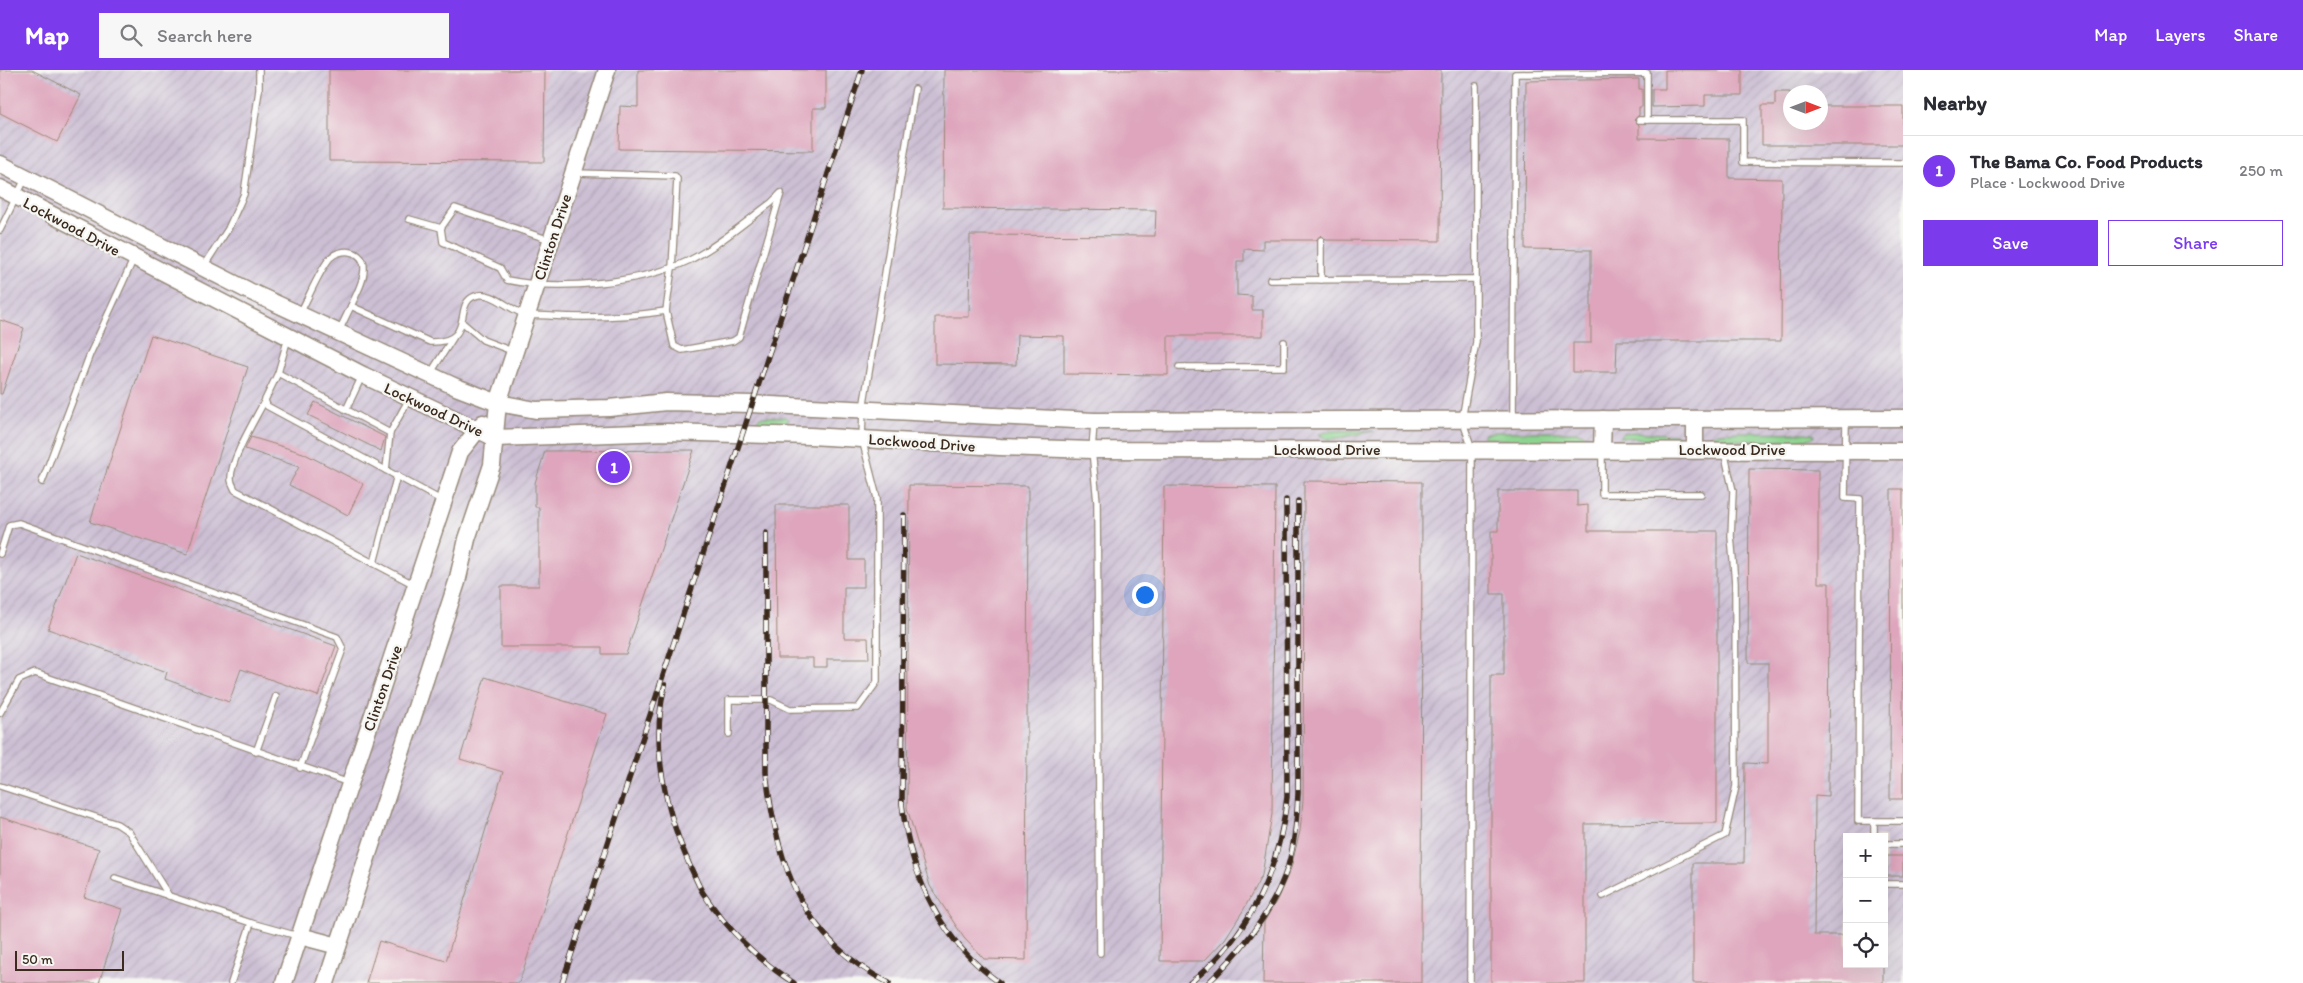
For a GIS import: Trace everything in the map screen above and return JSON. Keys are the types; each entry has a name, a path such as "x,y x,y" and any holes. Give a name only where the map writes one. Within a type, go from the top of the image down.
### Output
{"main road":[{"name":"Clinton Drive","path":"326,983 457,582 467,538 492,465 498,403 607,70"},
{"name":"Lockwood Drive","path":"0,164 203,268 456,387 498,403 536,410 609,408 666,402 863,409 1094,421 1903,418"},
{"name":"Lockwood Drive","path":"0,188 363,375 495,438 666,432 1092,450 1724,449 1903,451"},
{"path":"134,258 144,237"},
{"path":"193,288 203,268"},
{"path":"288,337 300,314"},
{"name":"Clinton Drive","path":"284,983 460,452 498,403"},
{"path":"1602,449 1603,419"},
{"path":"1695,419 1695,449"},
{"path":"300,936 338,946"}],"lane":[{"path":"203,268 228,229 244,194 260,90 258,70"},
{"path":"1513,418 1515,74 1647,72 1647,120"},
{"path":"1470,983 1472,449 1462,419 1476,342 1476,86"},
{"path":"729,734 728,700 771,700 790,709 858,708 877,682 877,498 862,439 863,409 915,89"},
{"path":"1639,120 1743,120 1743,162 1903,163"},
{"path":"550,240 455,208 441,228 443,242 500,268 507,280 535,286 617,280 657,273 672,268 709,249 771,203 781,193 739,336 733,340 682,350 674,346 666,311 672,268 677,179 675,176 573,173"},
{"path":"0,230 26,178"},
{"path":"409,219 441,228"},
{"path":"1322,240 1322,280"},
{"path":"300,314 329,260 338,253 352,252 357,255 364,266 362,278 352,306 339,332"},
{"path":"42,482 90,354 134,258"},
{"path":"1270,280 1476,279"},
{"path":"430,374 463,323 467,302 474,296 490,296 526,315 613,318 666,311"},
{"path":"352,306 430,342 453,338"},
{"path":"463,323 483,340 514,352"},
{"path":"288,337 278,373 252,424 232,470 231,481 235,490 415,585"},
{"path":"1179,367 1284,367 1284,342"},
{"path":"278,373 390,433"},
{"path":"346,410 363,375"},
{"path":"386,470 390,433 410,398"},
{"path":"265,400 267,406 443,501"},
{"path":"1846,418 1845,498 1860,498 1858,820 1903,821"},
{"path":"1094,421 1092,450 1097,502 1100,953"},
{"path":"1602,449 1602,494 1701,494"},
{"path":"1603,896 1725,835 1736,786 1735,583 1731,536 1733,490 1724,449"},
{"path":"374,563 397,476"},
{"path":"0,554 9,525 19,523 337,637 343,649 300,768"},
{"path":"0,713 19,680 35,673 349,784"},
{"path":"256,752 276,696"},
{"path":"0,786 117,824 129,832 169,896"},
{"path":"1874,820 1874,833"},
{"path":"1888,844 1903,844"},
{"path":"115,878 251,923 300,936"},
{"path":"1888,884 1903,884"},
{"path":"231,983 251,923"}],"shaded area":[{"path":"0,70 1903,70 1903,983 0,983"}],"green space":[{"path":"760,417 786,417 789,420 788,422 759,425 757,421"},
{"path":"1331,431 1374,431 1333,439 1327,439 1319,434"},
{"path":"1493,432 1577,432 1589,436 1535,441 1482,436"},
{"path":"1623,433 1677,435 1679,437 1668,440 1619,437"},
{"path":"1718,433 1805,433 1813,434 1814,437 1795,440 1762,441 1730,440 1710,436"}],"building":[{"path":"0,70 32,70 81,95 57,142 0,113"},
{"path":"329,70 545,70 544,162 329,161"},
{"path":"638,70 826,70 826,108 813,108 813,151 619,149 620,106 638,107"},
{"path":"944,70 1441,70 1440,241 1326,240 1321,235 1316,240 1263,240 1263,250 1244,249 1244,261 1237,261 1237,295 1252,296 1252,310 1263,310 1263,336 1168,336 1168,375 1064,374 1064,336 1017,335 1016,365 935,364 935,317 969,317 970,235 1155,236 1156,210 943,208"},
{"path":"1665,70 1742,70 1742,95 1705,95 1705,106 1652,107 1652,89 1665,89"},
{"path":"1639,79 1639,89 1642,89 1642,107 1639,107 1639,115 1634,120 1639,125 1639,138 1729,139 1729,178 1782,179 1781,341 1617,341 1616,372 1573,372 1573,343 1591,343 1591,250 1525,249 1526,81"},
{"path":"1775,92 1783,92 1783,130 1828,130 1828,106 1903,106 1903,145 1762,145 1762,105 1775,105"},
{"path":"0,320 24,328 2,394 0,394"},
{"path":"151,335 248,367 187,554 90,522"},
{"path":"315,402 385,437 381,451 308,415"},
{"path":"251,437 303,453 363,484 348,515 289,485 299,467 245,449"},
{"path":"694,450 626,654 602,654 602,647 501,647 501,586 539,586 539,507 535,507 535,483 545,451"},
{"path":"1749,469 1818,470 1818,583 1829,583 1828,797 1815,796 1814,935 1843,935 1843,968 1883,968 1883,983 1693,983 1693,863 1744,863 1745,763 1768,764 1768,663 1748,663"},
{"path":"1304,481 1422,482 1421,983 1263,983 1264,922 1277,900 1291,868 1300,831 1303,800"},
{"path":"909,485 1028,486 1026,960 984,959 964,938 930,886 907,808"},
{"path":"1164,486 1275,487 1272,814 1262,875 1225,939 1204,961 1160,961"},
{"path":"1891,489 1903,489 1903,799 1890,799"},
{"path":"1498,491 1577,491 1577,506 1588,505 1588,531 1717,531 1717,823 1585,824 1585,983 1491,983 1491,675 1504,675 1504,594 1491,594 1491,531 1498,531"},
{"path":"776,505 849,505 849,560 864,560 864,587 844,587 844,638 868,638 869,659 827,659 827,667 813,667 813,658 777,658"},
{"path":"76,553 336,646 318,696 241,669 229,702 165,679 167,672 48,629"},
{"path":"485,677 607,714 519,983 366,983 379,941 446,961 503,772 460,759"},
{"path":"0,817 99,849 84,897 122,909 99,983 0,983"},
{"path":"1888,856 1903,856 1903,876 1888,876"}],"railway":[{"path":"562,983 862,70"},
{"path":"1190,983 1211,964 1245,923 1269,876 1283,825 1287,797 1286,500"},
{"path":"1208,983 1244,944 1265,914 1282,882 1292,848 1298,793 1298,501"},
{"path":"904,515 902,804 906,831 921,881 945,927 960,947 1000,983"},
{"path":"766,533 766,773 777,838 799,896 814,921 834,945 859,965 889,983"},
{"path":"665,685 659,731 662,777 673,823 690,866 703,893 722,919 768,965 794,983"}],"place":[{"name":"The Bama Co. Food Products","path":"614,467"}]}
